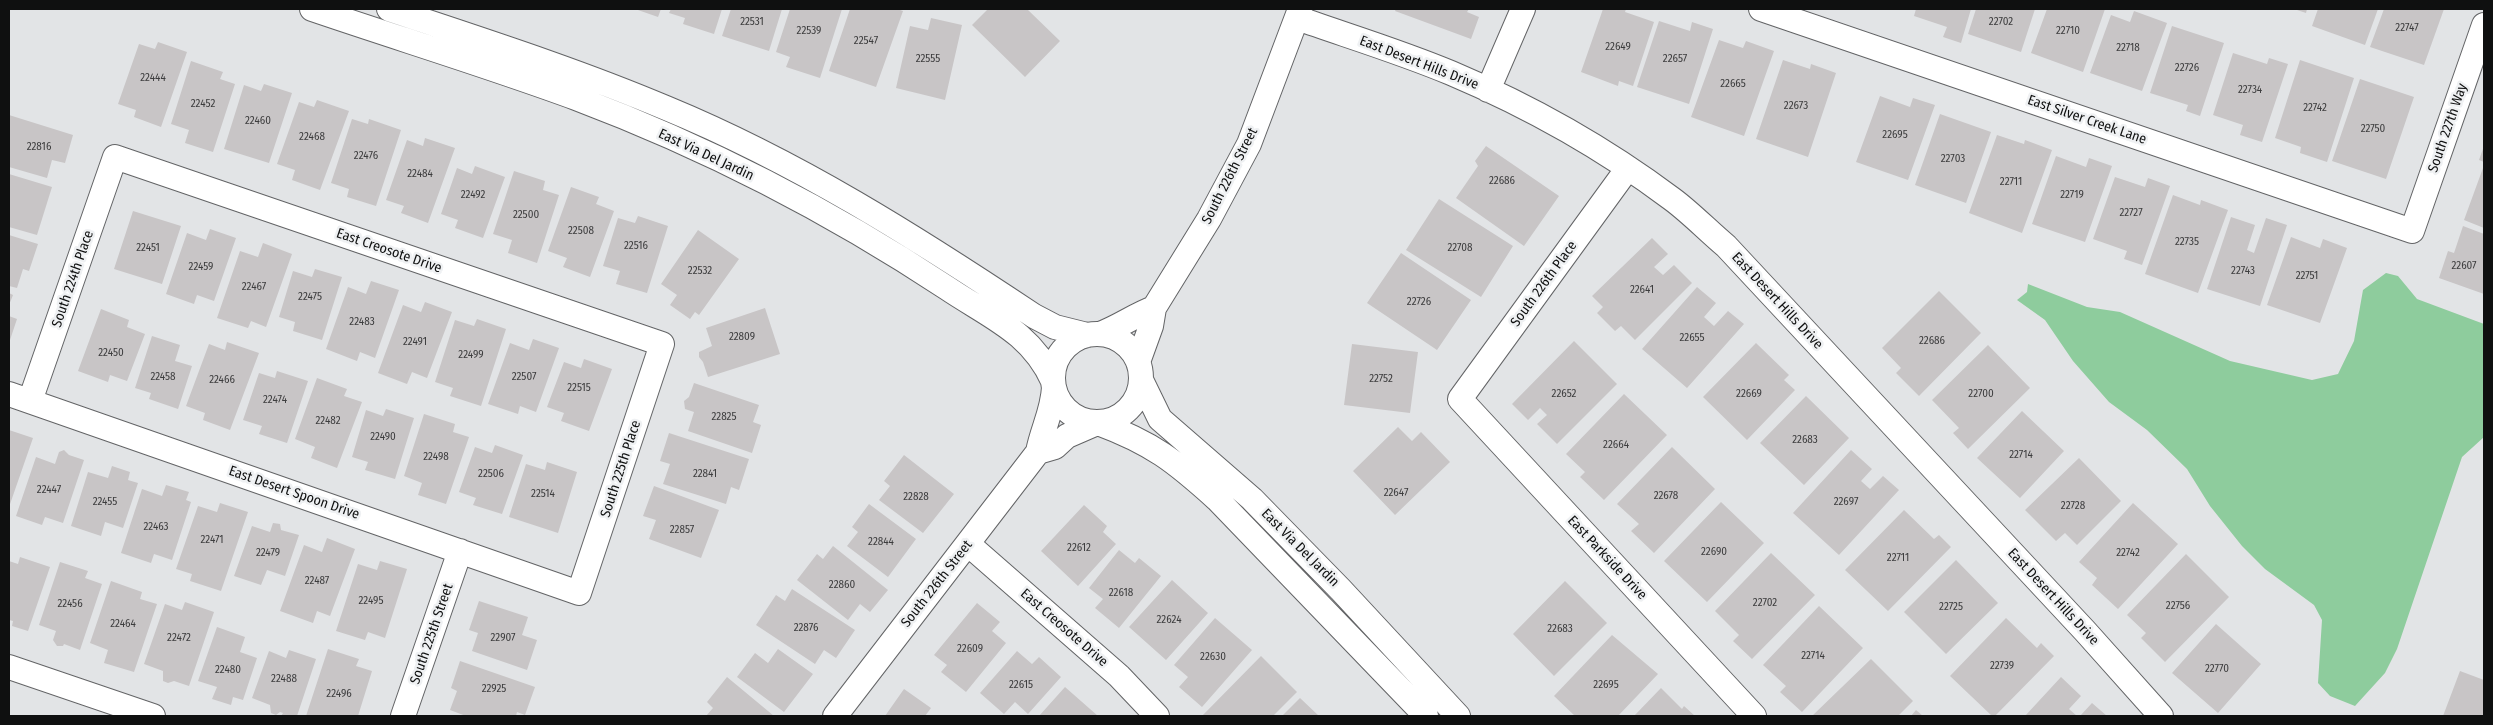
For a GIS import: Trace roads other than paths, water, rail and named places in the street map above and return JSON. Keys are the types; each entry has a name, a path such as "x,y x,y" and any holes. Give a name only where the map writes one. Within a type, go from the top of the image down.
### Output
{"street":[{"name":"East Via Del Jardin","path":"312,9 576,99 686,144 794,197 853,230 1020,335 1045,362 1053,384"},
{"name":"East Via Del Jardin","path":"389,9 562,68 667,108 731,137 852,200 1034,316 1055,327 1094,335"},
{"path":"1488,90 1523,9"},
{"name":"East Silver Creek Lane","path":"1761,9 2412,231"},
{"name":"South 226th Street","path":"1140,372 1154,308 1209,219 1249,144 1298,14"},
{"name":"East Desert Hills Drive","path":"1298,14 1449,72 1550,120 1628,168 1673,200 1726,246 2085,631 2161,716"},
{"name":"South 227th Way","path":"2412,231 2484,25"},
{"name":"East Creosote Drive","path":"115,157 662,344"},
{"name":"South 224th Place","path":"20,397 115,157"},
{"name":"South 226th Place","path":"1460,399 1628,168"},
{"path":"1094,335 1123,343 1132,351 1140,372 1139,395 1128,410 1111,421 1098,423 1087,422 1069,413 1057,397 1053,384 1054,368 1066,347 1094,335 1117,328 1135,316 1154,308"},
{"name":"South 225th Place","path":"579,593 662,344"},
{"name":"East Via Del Jardin","path":"1140,372 1160,419 1252,499 1341,590 1458,716"},
{"name":"South 226th Street","path":"835,716 1038,452 1042,433 1053,405 1053,384"},
{"name":"East Desert Spoon Drive","path":"20,397 579,593"},
{"name":"East Parkside Drive","path":"1460,399 1754,716"},
{"name":"East Via Del Jardin","path":"1098,423 1142,440 1189,473 1224,505 1426,716"},
{"name":"South 226th Street","path":"1038,452 1055,447 1067,436 1098,423"},
{"name":"East Creosote Drive","path":"968,544 1119,676 1157,716"},
{"name":"South 225th Street","path":"403,716 460,551"},
{"path":"9,667 153,716"}]}
